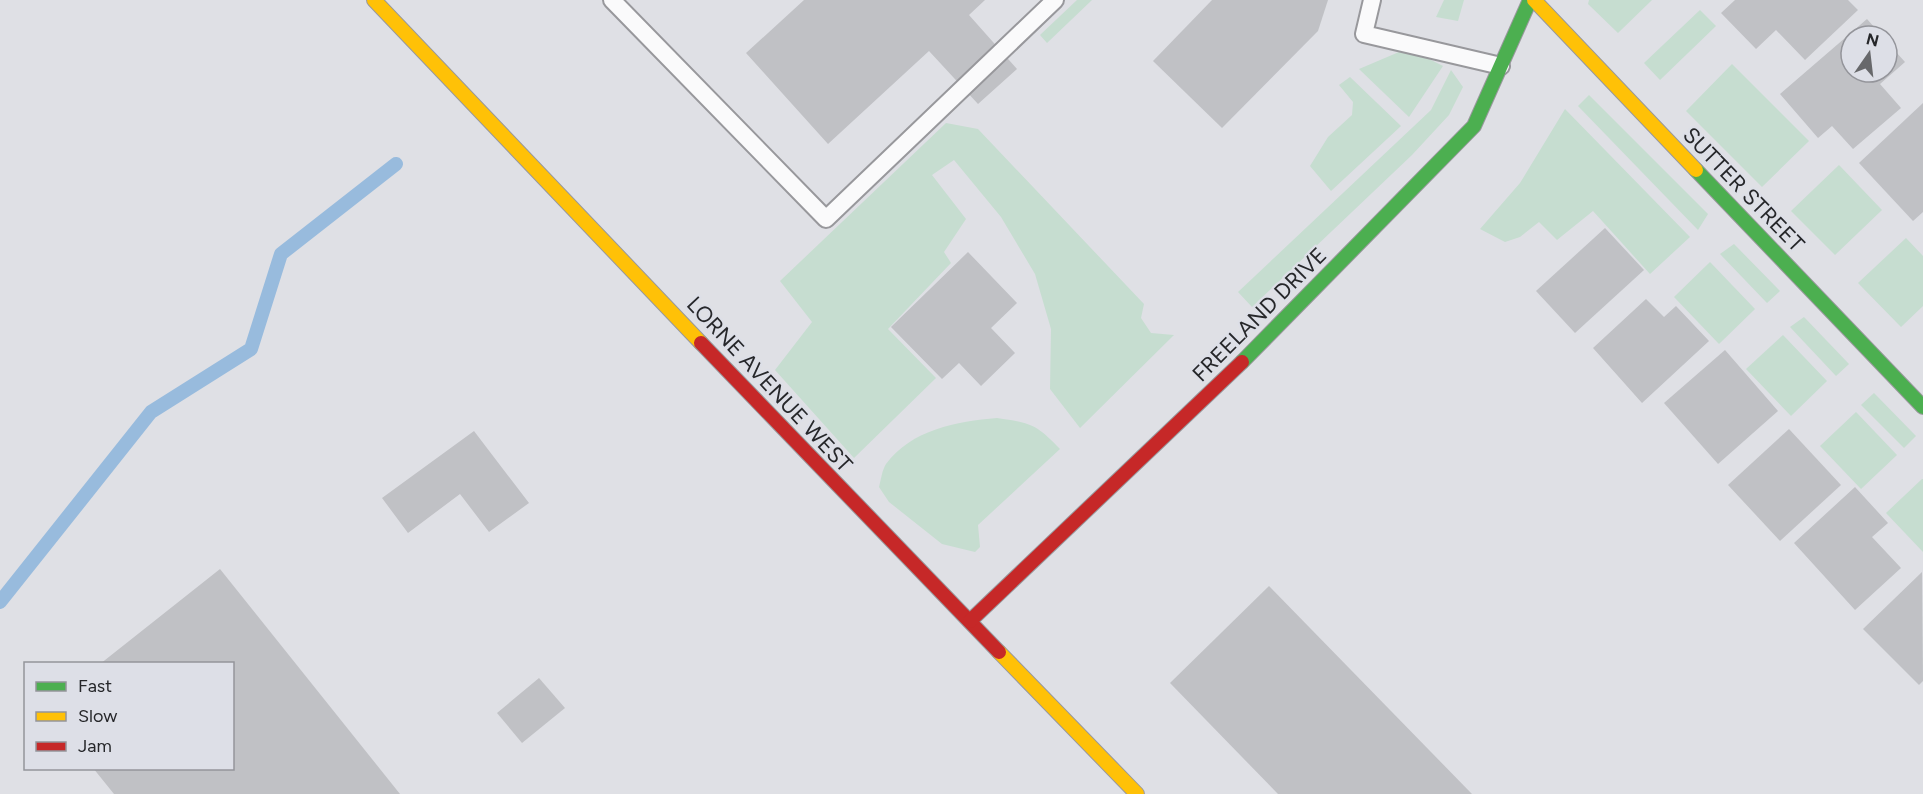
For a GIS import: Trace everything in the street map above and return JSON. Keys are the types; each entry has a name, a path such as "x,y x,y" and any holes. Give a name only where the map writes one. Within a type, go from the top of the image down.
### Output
{"street":[{"name":"LORNE AVENUE WEST","path":"375,0 1137,794"},
{"name":"FREELAND DRIVE","path":"970,621 1214,390 1474,126 1532,0"},
{"name":"SUTTER STREET","path":"1532,0 1923,407"}],"lane":[{"path":"612,0 826,219 1055,0"},
{"path":"1372,0 1364,34 1501,66"}],"green space":[{"path":"1077,0 1092,0 1047,43 1040,35"},
{"path":"1444,0 1464,0 1458,21 1436,17"},
{"path":"1589,0 1652,0 1618,33 1588,4"},
{"path":"1700,10 1716,26 1660,80 1644,63"},
{"path":"1399,52 1423,56 1443,66 1409,117 1359,69"},
{"path":"1732,64 1809,141 1762,187 1686,111"},
{"path":"1451,70 1463,87 1449,115 1412,155 1252,307 1238,292 1431,110"},
{"path":"1350,77 1401,126 1331,191 1310,166 1328,137 1352,115 1353,102 1339,85"},
{"path":"1589,95 1708,214 1698,230 1578,106"},
{"path":"1565,109 1690,237 1650,274 1593,211 1557,240 1539,222 1520,237 1505,242 1480,229 1520,183"},
{"path":"946,123 978,129 1144,304 1141,318 1151,333 1174,335 1080,428 1050,389 1051,329 1035,274 1001,217 954,160 932,175 966,219 944,252 951,263 888,329 936,378 854,458 775,370 812,322 780,281"},
{"path":"1839,165 1882,210 1835,255 1791,211"},
{"path":"1906,238 1923,256 1923,306 1901,327 1858,283"},
{"path":"1734,244 1780,291 1767,303 1720,254"},
{"path":"1710,262 1755,309 1719,344 1674,297"},
{"path":"1804,317 1849,364 1836,376 1790,327"},
{"path":"1783,335 1827,381 1791,416 1746,369"},
{"path":"1874,393 1916,436 1904,448 1861,405"},
{"path":"1856,412 1897,455 1861,489 1820,446"},
{"path":"997,418 1032,426 1045,434 1060,449 978,525 980,547 975,552 942,544 889,502 879,487 885,466 896,452 908,443 936,429"},
{"path":"1923,479 1923,552 1886,513"}],"building":[{"path":"804,0 985,0 969,15 1017,69 978,104 929,51 828,144 746,53"},
{"path":"1212,0 1328,0 1318,31 1222,128 1153,61"},
{"path":"1735,0 1848,0 1858,10 1843,24 1839,24 1839,28 1805,60 1776,30 1756,49 1721,13"},
{"path":"1867,19 1871,24 1861,24"},
{"path":"1839,43 1839,84 1880,84 1901,108 1853,149 1832,126 1818,138 1780,94"},
{"path":"1899,55 1905,62 1899,67"},
{"path":"1923,103 1923,212 1913,221 1859,163"},
{"path":"1605,228 1644,270 1575,333 1536,291"},
{"path":"968,252 1017,303 991,328 1015,353 981,386 959,363 942,379 891,327"},
{"path":"1646,299 1664,317 1676,306 1709,341 1642,403 1593,348"},
{"path":"1725,350 1778,411 1718,464 1664,403"},
{"path":"1789,429 1841,485 1780,541 1728,485"},
{"path":"474,431 529,503 489,532 460,494 408,533 382,498"},
{"path":"1855,487 1888,523 1872,537 1901,568 1855,610 1794,543"},
{"path":"220,569 400,794 114,794 95,770 234,770 234,662 103,662"},
{"path":"1922,572 1923,681 1919,685 1863,629"},
{"path":"1269,586 1472,794 1278,794 1170,683"},
{"path":"539,678 565,708 522,743 497,713"}],"waterway":[{"path":"0,602 151,412 251,349 281,254 396,164"}],"traffic: fast":[{"path":"1242,362 1474,126 1530,0"},
{"path":"1696,170 1923,407"}],"traffic: slow":[{"path":"374,0 701,343"},
{"path":"1534,0 1696,170"},
{"path":"999,652 1137,794"}],"traffic: jam":[{"path":"701,343 999,652"},
{"path":"970,621 1242,362"}]}
